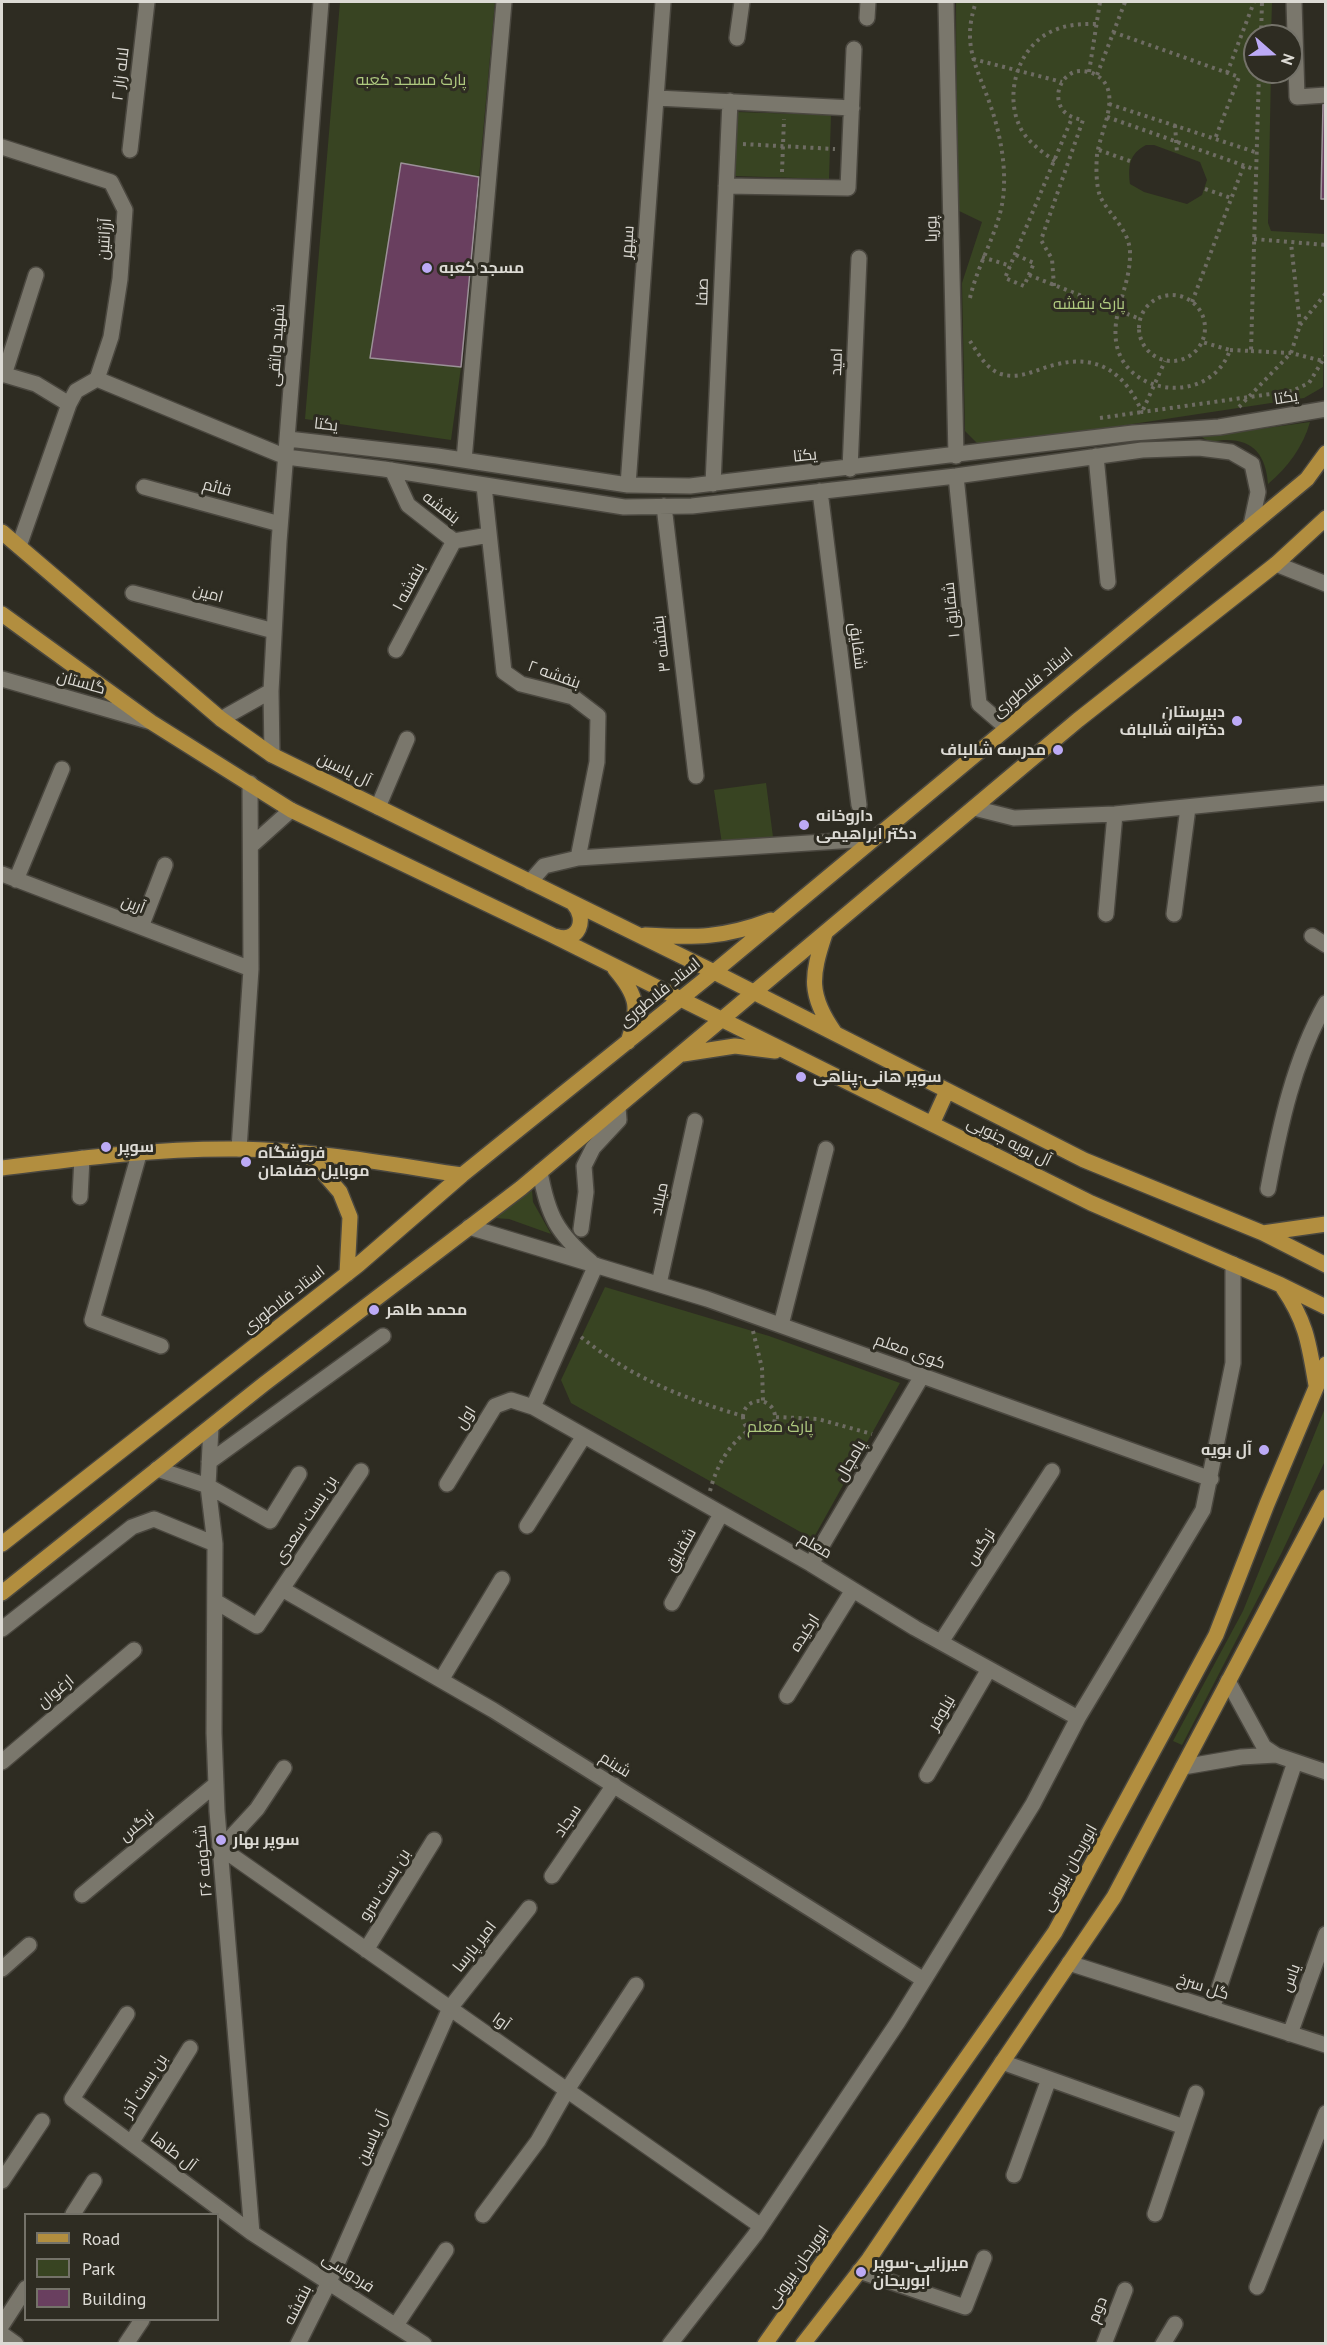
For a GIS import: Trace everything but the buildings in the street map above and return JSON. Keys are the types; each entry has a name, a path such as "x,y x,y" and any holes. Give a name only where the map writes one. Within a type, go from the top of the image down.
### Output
{"main road":[{"name":"استاد فلاطوری","path":"2,1544 347,1274 462,1175 628,1043 870,839 1307,479 1326,453"},
{"path":"2,1593 157,1469 540,1172 1078,720 1276,564 1326,518"},
{"name":"آل یاسین","path":"2,532 221,719 272,754 714,972"},
{"path":"2,614 151,722 291,810 681,999"},
{"path":"552,935 562,939 572,936 579,930 582,920 580,910 573,903"},
{"path":"636,934 710,937 745,930 782,915"},
{"path":"825,933 814,966 813,991 822,1014 837,1035"},
{"path":"611,964 627,983 635,999 636,1017 628,1043"},
{"name":"آل بویه جنوبی","path":"714,972 1084,1160 1263,1233 1326,1265"},
{"name":"آل بویه جنوبی","path":"681,999 1091,1203 1281,1285 1326,1307"},
{"path":"680,1055 735,1046 788,1053"},
{"path":"932,1124 947,1091"},
{"path":"2,1168 140,1151 239,1149 306,1153 462,1175"},
{"path":"306,1153 340,1192 350,1217 347,1274"},
{"path":"1263,1233 1326,1224"},
{"path":"1281,1285 1300,1312 1308,1336 1316,1386"},
{"name":"ابوریحان بیرونی","path":"765,2343 1055,1932 1216,1635 1326,1364"},
{"path":"803,2343 860,2271 1114,1897 1326,1497"}],"street":[{"name":"لاله زار ۲","path":"130,150 147,2"},
{"name":"شهید واثقی","path":"272,754 271,691 280,524 321,2"},
{"path":"464,460 504,2"},
{"name":"سپهر","path":"628,485 663,2"},
{"path":"737,38 741,2"},
{"path":"867,18 868,2"},
{"name":"پوریا","path":"946,2 956,456"},
{"path":"1294,2 1297,97 1326,95"},
{"path":"726,186 848,188 854,49"},
{"path":"657,98 852,108"},
{"name":"صفا","path":"713,484 730,101"},
{"name":"آرژانتین","path":"2,147 111,182 125,210 120,279 111,337 97,379"},
{"name":"امید","path":"850,469 859,258"},
{"path":"36,275 3,375 36,384 69,404"},
{"path":"20,546 69,404 76,391 97,379 286,457 388,469 624,507 664,506 956,476 1136,450 1199,448 1231,452 1252,464 1258,492 1251,525"},
{"name":"یکتا","path":"288,439 464,460 628,485 690,486 850,469 1133,433 1219,427 1326,409"},
{"path":"1133,433 1136,450"},
{"path":"386,450 388,469"},
{"path":"1096,456 1108,582"},
{"name":"بنفشه","path":"388,469 408,505 454,541 489,535"},
{"name":"شقایق ۱","path":"956,476 980,704 1007,728"},
{"name":"بنفشه ۲","path":"484,486 504,672 521,684 573,697 598,717 597,762 578,858"},
{"name":"قائم","path":"144,487 280,524"},
{"name":"شقایق","path":"820,491 859,805"},
{"name":"بنفشه ۳","path":"664,506 696,776"},
{"name":"بنفشه ۱","path":"396,650 454,541"},
{"path":"1276,564 1326,584"},
{"name":"امین","path":"133,593 274,631"},
{"name":"گلستان","path":"2,679 151,722"},
{"path":"221,719 271,691"},
{"path":"378,807 407,739"},
{"path":"9,877 62,769"},
{"path":"239,1149 251,969 250,783"},
{"path":"974,808 1014,818 1115,814 1326,793"},
{"path":"1174,914 1188,808"},
{"path":"252,845 291,810"},
{"path":"1106,914 1115,814"},
{"path":"530,882 544,866 578,858 870,839"},
{"path":"141,927 165,866"},
{"name":"آرین","path":"9,877 251,969"},
{"path":"1312,936 1326,945"},
{"path":"1268,1189 1278,1137 1291,1089 1311,1029 1326,1003"},
{"path":"581,1229 586,1192 584,1166 593,1148 619,1120 618,1107"},
{"name":"میلاد","path":"659,1284 695,1121"},
{"path":"781,1325 826,1149"},
{"path":"140,1151 93,1320 161,1346"},
{"path":"80,1197 82,1158"},
{"name":"کوی معلم","path":"540,1172 546,1202 556,1226 569,1243 596,1265"},
{"name":"کوی معلم","path":"470,1227 659,1284 781,1325 1210,1479"},
{"path":"670,2343 761,2226 924,1980 1033,1803 1078,1718 1203,1510 1233,1363 1233,1264"},
{"path":"534,1407 596,1265"},
{"path":"209,1462 382,1336"},
{"name":"پامچال","path":"811,1564 922,1376"},
{"name":"اول","path":"447,1484 495,1406 511,1400 534,1407"},
{"name":"معلم","path":"534,1407 811,1564 941,1642 1078,1718"},
{"name":"شکوفه ۲۶","path":"211,1427 208,1486 215,1544 216,1784 252,2233"},
{"path":"527,1526 584,1436"},
{"path":"157,1469 208,1486 270,1521 299,1474"},
{"name":"بن بست سعدی","path":"215,1601 257,1626 361,1471"},
{"name":"نرگس","path":"941,1642 1052,1471"},
{"name":"شقایق","path":"672,1603 721,1514"},
{"path":"2,1629 132,1527 154,1519 215,1544"},
{"path":"441,1680 502,1580"},
{"name":"شبنم","path":"282,1589 441,1680 614,1785 924,1980"},
{"name":"ارکیده","path":"788,1696 853,1590"},
{"name":"ارغوان","path":"2,1762 134,1650"},
{"name":"نیلوفر","path":"927,1775 989,1669"},
{"path":"1228,1681 1264,1746 1276,1755 1326,1772"},
{"path":"1183,1767 1241,1757 1276,1755"},
{"path":"1212,2009 1295,1762"},
{"path":"221,1848 257,1809 284,1768"},
{"name":"نرگس","path":"81,1895 216,1784"},
{"name":"سجاد","path":"552,1876 614,1785"},
{"name":"بن بست سرو","path":"366,1950 434,1840"},
{"name":"آوا","path":"221,1848 761,2226"},
{"name":"امیر پارسا","path":"450,2008 529,1908"},
{"name":"یاس","path":"1290,2034 1326,1934"},
{"path":"2,1968 28,1945"},
{"name":"گل سرخ","path":"1070,1963 1326,2045"},
{"path":"483,2215 538,2141 567,2090 636,1985"},
{"name":"آل یاسین","path":"329,2282 450,2008"},
{"name":"آل طاها","path":"127,2014 72,2099 252,2233"},
{"name":"بن بست آذر","path":"131,2143 190,2048"},
{"path":"1002,2062 1185,2127"},
{"path":"1014,2175 1049,2079"},
{"path":"1155,2214 1196,2093"},
{"path":"1257,2287 1326,2114"},
{"path":"2,2181 42,2121"},
{"path":"73,2213 94,2181"},
{"name":"فردوسی","path":"252,2233 424,2343"},
{"path":"396,2325 446,2250"},
{"path":"860,2271 965,2307 984,2258"},
{"name":"بنفشه","path":"298,2343 329,2282"},
{"name":"دوم","path":"1104,2343 1125,2290"},
{"path":"2,2325 24,2291"},
{"path":"126,2343 141,2321"},
{"path":"1162,2343 1175,2324"},
{"path":"2,2334 16,2343"}],"path":[{"path":"968,308 982,257 993,237 1004,185 992,108 973,59 969,23 976,2"},
{"path":"1089,72 1100,2"},
{"path":"1097,75 1125,2"},
{"path":"1227,73 1254,2"},
{"path":"1261,24 1262,2"},
{"path":"1055,160 1035,147 1021,129 1014,107 1013,84 1034,44 1053,30 1075,24 1096,24"},
{"path":"1113,32 1239,77 1215,139"},
{"path":"973,59 1062,82"},
{"path":"1054,286 1052,260 1041,240 1083,120 1072,118 1060,106 1059,90 1062,82 1074,72 1089,72 1105,81 1109,104 1098,150 1100,196 1124,232 1130,249 1125,293 1115,325 1116,344 1123,362 1154,385 1177,390 1199,384 1215,374 1230,350"},
{"path":"1251,351 1254,169 1258,84"},
{"path":"1109,104 1255,152"},
{"path":"782,178 784,114"},
{"path":"1107,117 1254,169"},
{"path":"1016,255 1034,264 1024,286 1005,278 1072,118"},
{"path":"1175,125 1177,153"},
{"path":"736,144 830,148"},
{"path":"1098,150 1130,161"},
{"path":"1192,302 1244,165"},
{"path":"1205,189 1231,198"},
{"path":"1254,239 1326,245"},
{"path":"1291,243 1300,326"},
{"path":"982,257 1011,266"},
{"path":"1029,275 1140,319"},
{"path":"1219,427 1291,353 1300,326 1326,293"},
{"path":"1162,296 1183,297 1192,302 1204,320 1202,342 1187,358 1166,361 1146,350 1141,340 1140,319 1144,309 1162,296"},
{"path":"969,350 969,339 981,360 1000,374 1026,376 1054,365 1076,361 1098,365 1120,376 1142,412"},
{"path":"1202,342 1230,350 1291,353 1323,361"},
{"path":"1096,418 1292,391 1309,383 1326,355"},
{"path":"1142,412 1166,361"},
{"path":"753,1331 762,1368 763,1401"},
{"path":"581,1337 611,1360 650,1382 694,1402 743,1416"},
{"path":"743,1416 752,1402 763,1401 772,1407 776,1417"},
{"path":"743,1416 749,1430"},
{"path":"776,1417 818,1419 851,1427 884,1441"},
{"path":"749,1430 759,1433 768,1431 776,1417"},
{"path":"707,1506 720,1465 740,1436 749,1430"}],"green space":[{"name":"پارک مسجد کعبه","path":"340,2 495,2 479,177 401,163 370,358 461,367 451,440 305,419"},
{"name":"پارک بنفشه","path":"956,2 1272,2 1271,24 1243,24 1243,84 1271,84 1268,223 1271,231 1325,234 1323,387 1304,398 981,447 965,431 962,283 982,222 957,210","holes":["1146,145 1154,145 1200,162 1207,180 1202,195 1187,204 1144,192 1130,184 1131,161 1136,152"]},
{"path":"737,112 831,115 829,179 735,176"},
{"path":"1310,422 1294,456 1268,484 1261,458 1251,446 1234,440 1210,441 1202,437"},
{"path":"766,783 773,837 722,844 714,790"},
{"path":"532,1190 533,1202 551,1234 509,1219 494,1218"},
{"name":"پارک معلم","path":"605,1287 769,1336 900,1383 813,1539 571,1403 561,1380"},
{"path":"1325,1408 1325,1461 1282,1552 1182,1745 1173,1741 1243,1611"}],"place":[{"name":"مسجد کعبه","path":"427,268"},
{"name":"دبیرستان دخترانه شالباف","path":"1237,721"},
{"name":"مدرسه شالباف","path":"1058,750"},
{"name":"داروخانه دکتر ابراهیمی","path":"804,825"},
{"name":"سوپر هانی-پناهی","path":"801,1077"},
{"name":"سوپر","path":"106,1147"},
{"name":"فروشگاه موبایل صفاهان","path":"246,1162"},
{"name":"محمد طاهر","path":"374,1310"},
{"name":"آل بویه","path":"1264,1450"},
{"name":"سوپر بهار","path":"221,1840"},
{"name":"میرزایی-سوپر ابوریحان","path":"861,2272"}]}
